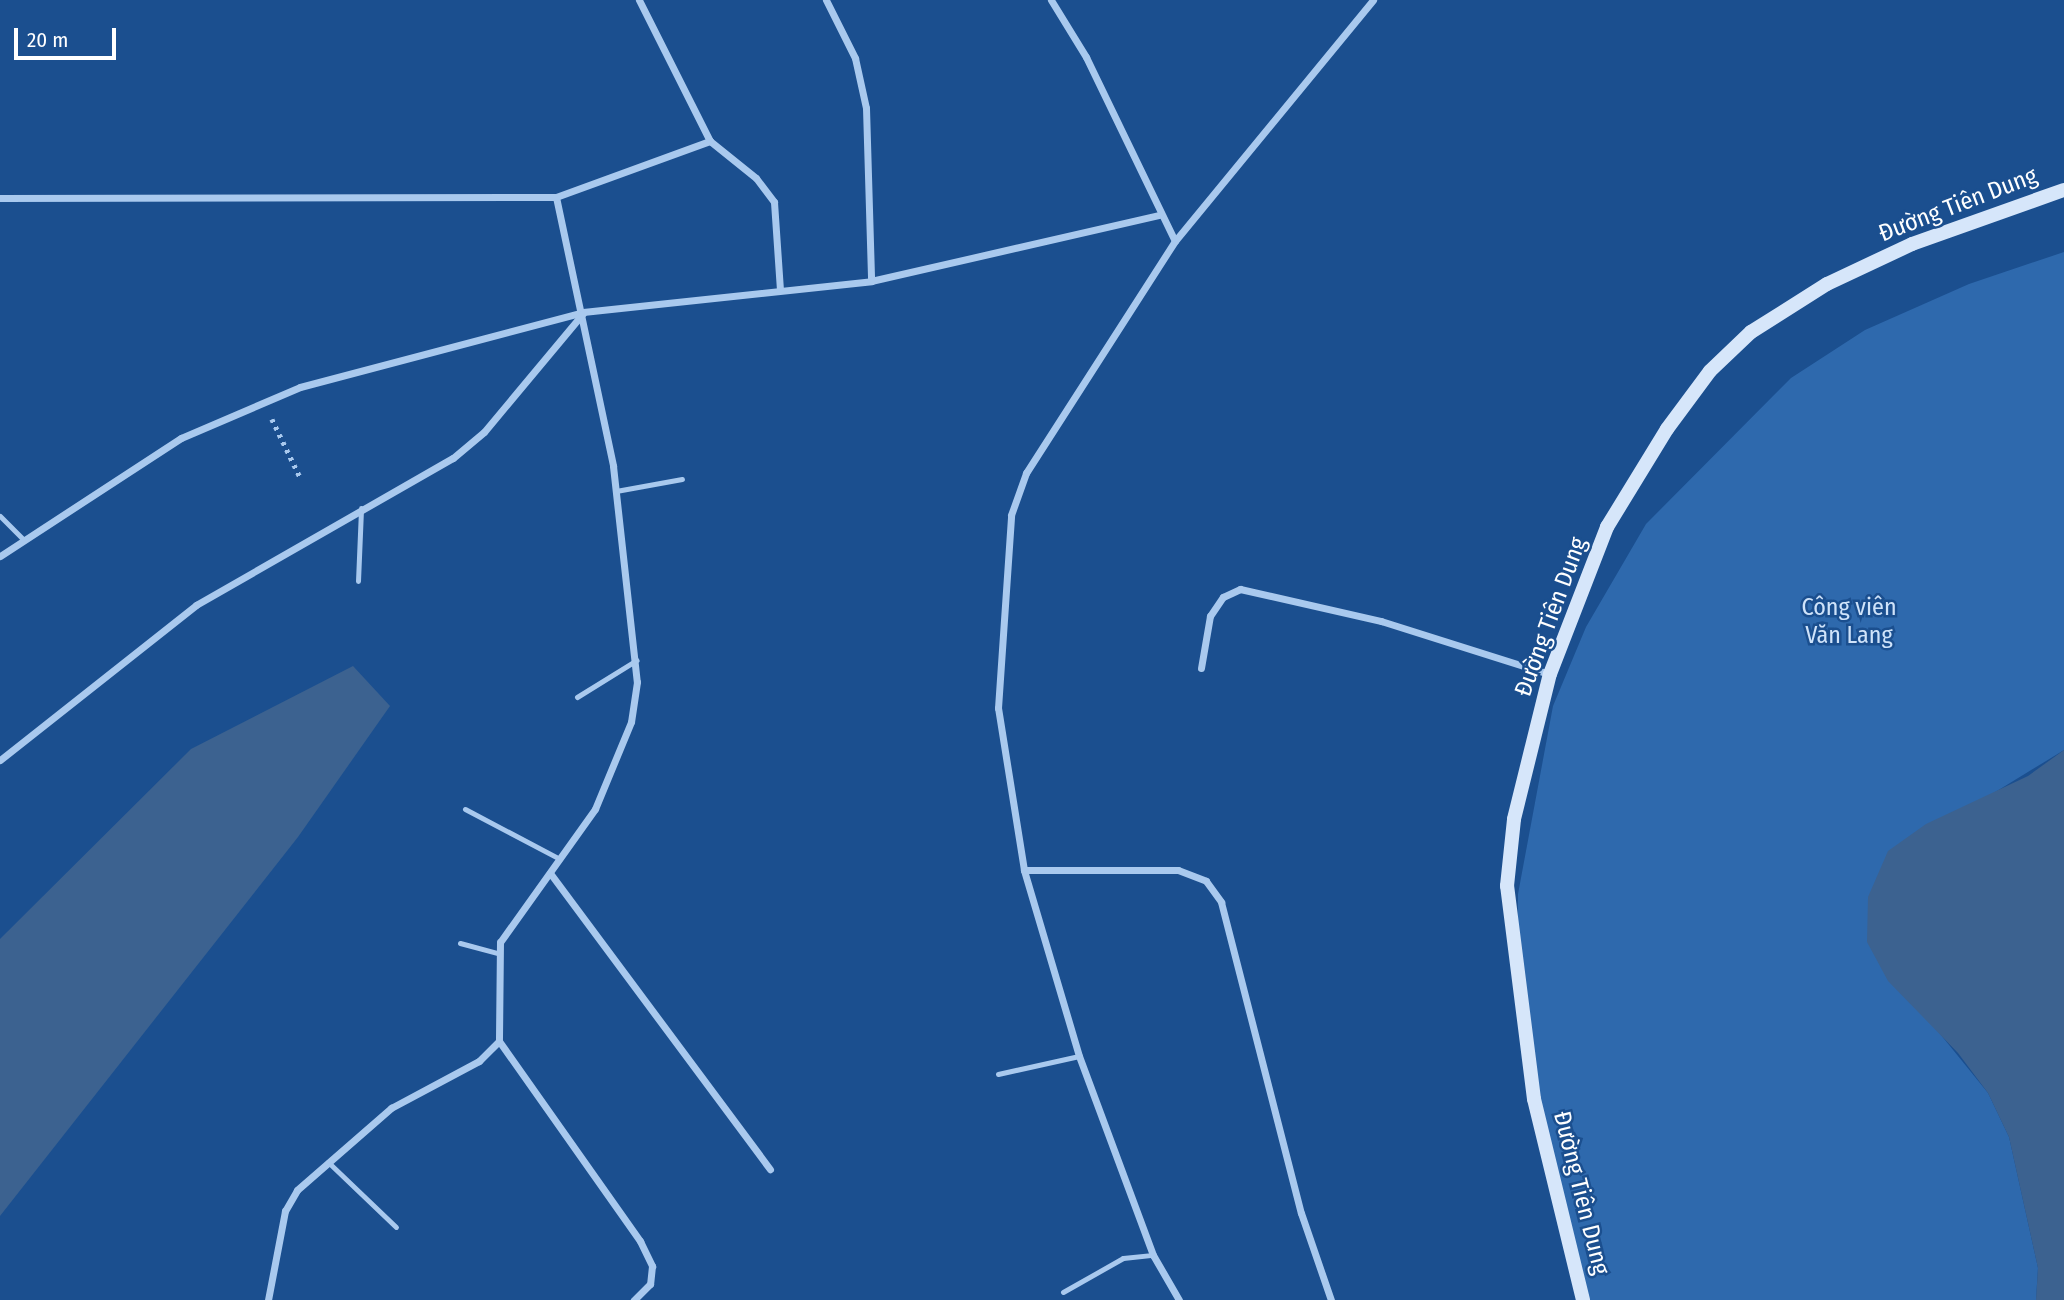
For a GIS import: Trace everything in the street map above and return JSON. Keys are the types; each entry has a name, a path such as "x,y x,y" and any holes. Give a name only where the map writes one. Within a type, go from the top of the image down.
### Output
{"street":[{"path":"639,0 710,141 756,178 774,202 780,290"},
{"path":"826,0 855,58 866,108 871,281"},
{"path":"1051,0 1087,57 1160,215 1175,241"},
{"path":"1179,1300 1153,1255 1079,1056 1024,870 998,708 1011,515 1026,473 1175,241 1373,0"},
{"path":"0,198 556,197 710,141"},
{"name":"Đường Tiên Dung","path":"1583,1300 1534,1099 1507,886 1514,819 1550,674 1607,527 1637,473 1710,371 1751,332 1827,284 1912,244 2064,190"},
{"path":"556,197 583,312 616,491 637,660 631,722 595,809 497,953 499,1041 640,1241 652,1266 650,1284 634,1300"},
{"path":"0,556 22,538 181,438 300,387 583,312 871,281 1160,215"},
{"path":"0,760 196,605 361,508 453,458 484,432 583,312"},
{"path":"1201,668 1210,617 1223,597 1240,589 1381,621 1550,674"},
{"path":"1024,870 1178,870 1206,881 1221,902 1301,1213 1331,1300"},
{"path":"550,873 770,1169"},
{"path":"268,1300 285,1211 296,1190 391,1108 479,1061 499,1041"}],"lane":[{"path":"616,491 682,479"},
{"path":"358,581 361,508"},
{"path":"0,516 22,538"},
{"path":"577,697 637,660"},
{"path":"465,809 560,859"},
{"path":"460,943 497,953"},
{"path":"998,1074 1079,1056"},
{"path":"328,1162 396,1227"},
{"path":"1063,1292 1123,1258 1153,1255"}],"path":[{"path":"264,403 301,479"}],"green space":[{"name":"Công viên Văn Lang","path":"2064,252 2064,750 1979,802 1928,1019 1988,1093 2009,1137 2038,1268 2036,1300 1579,1300 1517,994 1518,894 1553,706 1586,627 1646,524 1791,378 1865,330 1969,284"}],"shaded area":[{"path":"353,666 390,706 298,837 0,1216 0,939 191,749"},
{"path":"2064,750 2064,1300 2036,1300 2038,1268 2009,1137 1988,1093 1958,1053 1888,981 1867,942 1868,897 1888,851 1926,824 2028,776"}]}
